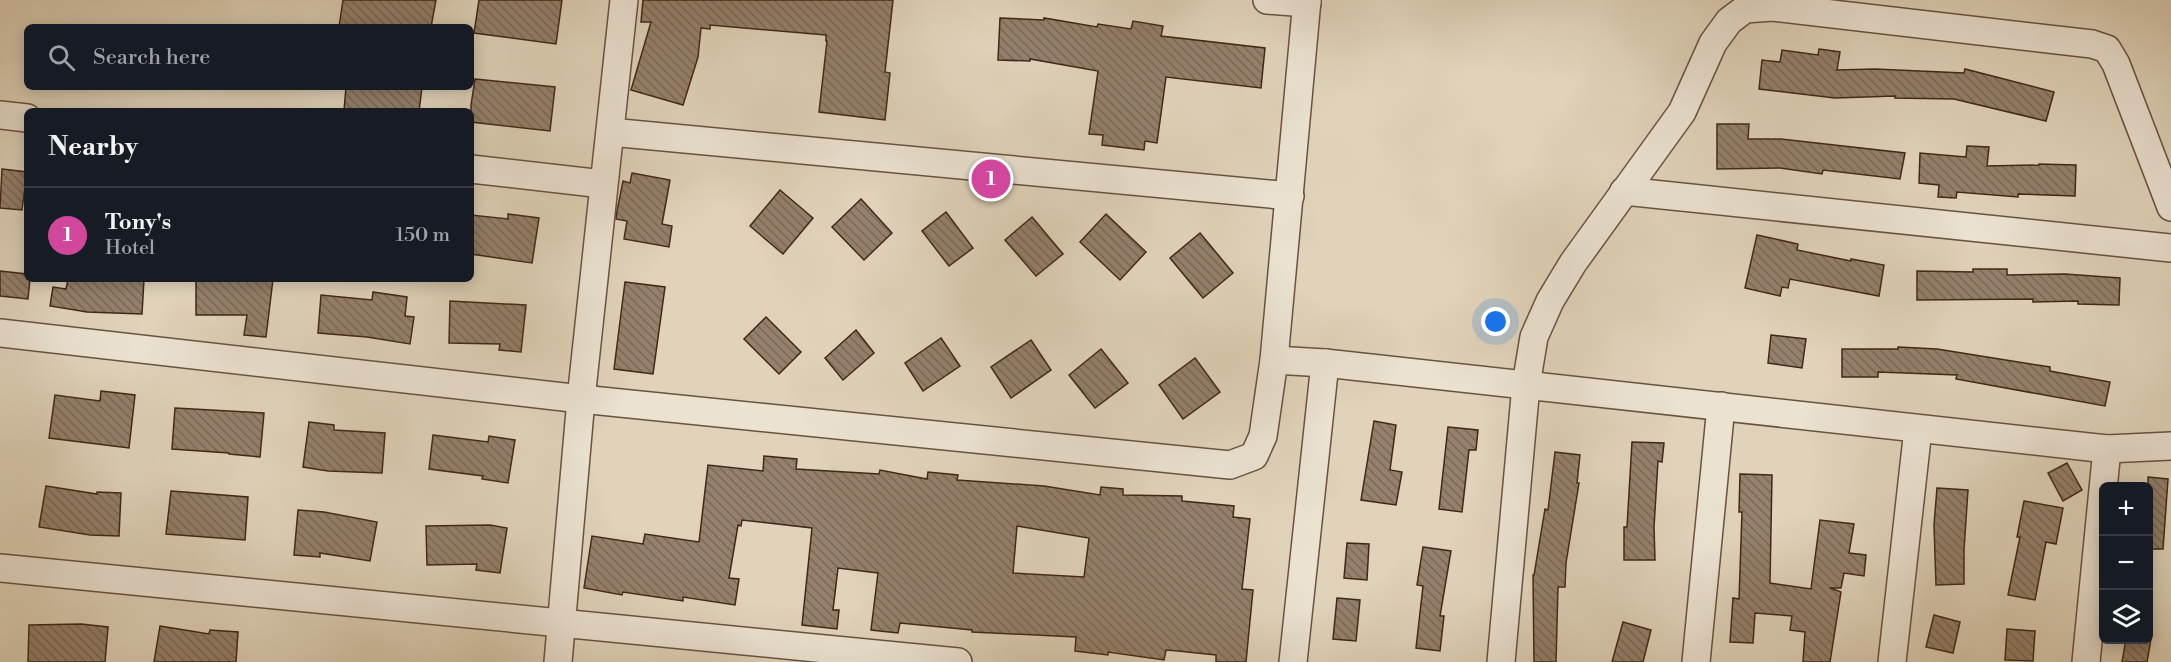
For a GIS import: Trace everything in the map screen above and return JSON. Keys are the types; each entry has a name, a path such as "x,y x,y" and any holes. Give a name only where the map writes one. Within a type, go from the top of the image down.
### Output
{"street":[{"path":"558,662 581,399 624,0"},
{"path":"0,333 581,399 1230,465 1254,456 1263,436 1274,360 1307,2 1267,0"},
{"path":"1501,662 1526,385 1534,337 1550,301 1573,263 1682,112 1713,43 1729,21 1745,9 1772,7 2092,44 2107,49 2116,64 2171,207"},
{"path":"0,115 24,118"},
{"path":"610,132 1290,196"},
{"path":"474,169 603,184"},
{"path":"1624,191 2171,248"},
{"path":"1274,360 1325,363 2107,449 2171,447"},
{"path":"1293,662 1325,363"},
{"path":"1696,662 1721,406"},
{"path":"1892,662 1918,429"},
{"path":"2086,662 2107,449"},
{"path":"0,568 958,662"}],"building":[{"path":"343,0 436,0 432,24 339,24"},
{"path":"479,0 562,0 556,44 474,33"},
{"path":"643,0 893,0 885,72 890,73 885,120 819,112 826,35 710,25 710,29 701,28 698,57 683,105 631,90 651,22 641,22"},
{"path":"1000,18 1044,20 1044,18 1097,27 1098,24 1131,29 1133,21 1163,26 1161,36 1265,48 1261,88 1166,77 1157,143 1145,141 1144,150 1102,145 1103,135 1089,134 1098,71 1030,59 1030,61 998,60"},
{"path":"1819,49 1840,52 1837,70 1875,69 1964,73 1965,69 2054,92 2046,121 1954,99 1895,98 1895,96 1835,98 1759,89 1762,60 1780,62 1782,50 1818,55"},
{"path":"475,79 555,87 550,131 474,122 474,108 471,108 471,105"},
{"path":"346,90 422,90 419,108 344,108"},
{"path":"1717,124 1749,124 1748,139 1781,139 1905,153 1900,179 1823,170 1822,174 1780,168 1717,169"},
{"path":"1967,146 1989,147 1987,166 2076,165 2075,196 2018,194 2018,197 1957,192 1956,198 1938,197 1939,185 1919,183 1920,153 1966,157"},
{"path":"2,169 24,172 22,210 0,208"},
{"path":"632,173 670,180 662,224 672,226 669,247 624,239 627,221 616,219 623,181 630,183"},
{"path":"780,190 813,218 783,254 750,226"},
{"path":"861,199 892,233 864,260 832,227"},
{"path":"946,212 973,248 949,266 922,231"},
{"path":"508,214 539,218 532,263 474,254 474,215 508,219"},
{"path":"1106,214 1146,252 1120,280 1080,242"},
{"path":"1032,217 1063,254 1036,276 1005,240"},
{"path":"1200,233 1233,273 1203,298 1170,258"},
{"path":"1757,235 1798,244 1797,250 1884,265 1879,296 1790,279 1788,288 1782,287 1780,296 1745,288"},
{"path":"1973,269 2007,269 2007,275 2065,274 2120,278 2119,305 2078,304 2078,301 2033,302 2033,299 1917,300 1917,271 1973,272"},
{"path":"0,271 24,274 24,282 30,282 28,299 0,296"},
{"path":"67,282 144,282 142,314 87,312 50,306 53,287 66,289"},
{"path":"196,282 273,282 266,337 244,335 247,315 196,315"},
{"path":"625,282 665,287 653,374 614,369"},
{"path":"373,292 407,297 405,316 414,317 410,344 367,337 318,333 321,295 372,300"},
{"path":"450,301 526,305 521,352 499,350 500,344 449,343"},
{"path":"766,317 801,352 779,374 744,339"},
{"path":"856,330 874,353 843,380 825,358"},
{"path":"1771,335 1806,339 1802,368 1768,363"},
{"path":"941,338 960,366 923,391 905,363"},
{"path":"1031,340 1051,370 1011,398 991,367"},
{"path":"1898,347 1937,349 2050,367 2050,371 2110,382 2105,406 1956,379 1957,375 1878,372 1878,377 1842,377 1842,349 1898,349"},
{"path":"1101,349 1128,383 1095,408 1069,375"},
{"path":"1195,358 1220,392 1183,419 1159,385"},
{"path":"101,391 135,395 129,448 49,438 55,395 100,401"},
{"path":"175,408 264,413 260,457 172,449"},
{"path":"1374,421 1396,425 1390,470 1402,472 1396,505 1361,500"},
{"path":"309,422 334,425 334,430 385,433 382,473 328,471 303,467"},
{"path":"1448,427 1478,430 1476,450 1469,450 1462,512 1439,509"},
{"path":"433,435 488,442 489,436 515,440 508,483 482,479 483,476 429,469"},
{"path":"1632,442 1664,443 1662,462 1658,461 1654,527 1655,560 1624,560 1624,527 1627,527"},
{"path":"1555,452 1580,455 1577,483 1579,483 1566,563 1565,587 1558,587 1556,662 1534,662 1533,575 1545,509 1548,510"},
{"path":"764,456 797,459 796,469 879,474 880,470 927,479 928,472 958,475 957,480 1044,486 1100,495 1101,487 1123,489 1123,495 1182,496 1182,501 1234,506 1233,517 1250,519 1242,589 1253,590 1246,662 1216,662 1216,655 1166,650 1164,660 1108,652 1108,655 1075,651 1076,637 972,632 972,630 900,623 898,633 871,630 878,573 838,568 833,610 839,610 837,629 802,625 812,528 742,520 741,526 738,525 729,578 739,579 735,605 683,597 683,601 623,592 622,595 584,588 592,536 643,544 645,534 699,542 708,465 763,471","holes":["1017,526 1089,538 1084,577 1013,573"]},
{"path":"2067,463 2082,490 2063,501 2048,473"},
{"path":"1740,474 1772,475 1770,583 1811,589 1820,520 1854,524 1849,553 1866,555 1864,576 1844,573 1841,588 1830,588 1841,592 1830,662 1803,662 1805,632 1790,630 1792,616 1755,613 1753,643 1730,642 1733,598 1739,599 1742,512 1739,512"},
{"path":"2148,477 2168,479 2163,549 2153,549 2153,482 2148,482"},
{"path":"46,486 97,494 97,492 121,493 119,536 90,535 39,527"},
{"path":"1937,488 1968,490 1964,584 1936,585 1934,525"},
{"path":"171,491 248,497 245,540 166,534"},
{"path":"2024,501 2063,508 2056,544 2046,542 2035,600 2008,595 2020,537 2017,537"},
{"path":"298,510 324,512 377,522 370,561 320,553 320,557 294,555"},
{"path":"490,525 507,528 500,573 476,570 477,564 427,565 426,526"},
{"path":"1347,543 1369,544 1367,580 1344,578"},
{"path":"1423,547 1451,551 1440,616 1444,616 1440,651 1416,648 1423,586 1417,585"},
{"path":"1337,598 1360,600 1356,641 1333,639"},
{"path":"1934,615 1960,622 1953,653 1926,647"},
{"path":"1623,622 1651,630 1643,662 1612,662"},
{"path":"81,624 108,627 105,662 28,662 29,625"},
{"path":"160,626 209,634 210,630 238,632 236,662 154,662"},
{"path":"2007,629 2035,631 2033,661 2005,660"},
{"path":"2125,644 2150,644 2147,662 2122,662"}],"place":[{"name":"Tony's","path":"991,179"}]}
